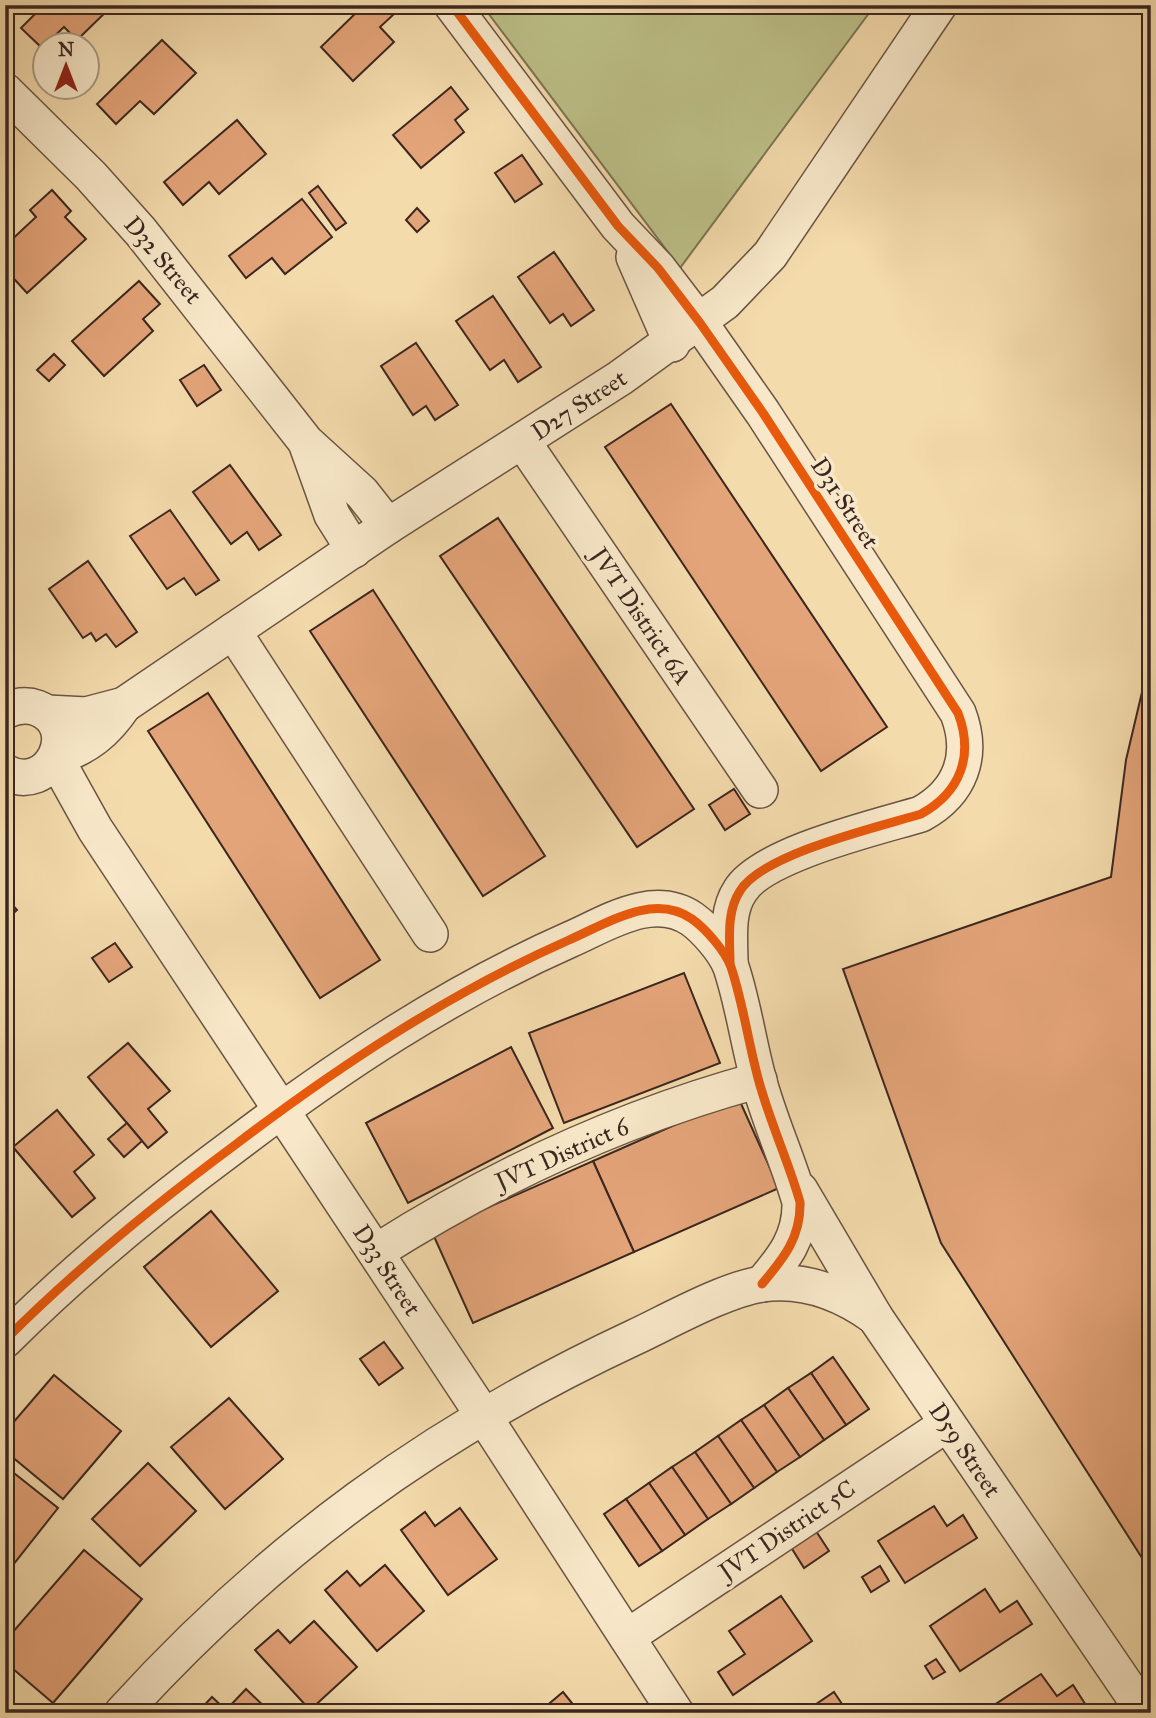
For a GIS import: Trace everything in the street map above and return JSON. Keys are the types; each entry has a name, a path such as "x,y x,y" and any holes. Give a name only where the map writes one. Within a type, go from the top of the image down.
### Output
{"street":[{"name":"D31 Street","path":"452,5 618,226 658,268 700,323 763,413 958,713 966,746 958,779 936,805 921,814 800,853 765,867 749,878 732,907 730,964"},
{"name":"D27 Street","path":"19,706 86,715 124,705 388,526 523,442 700,323 770,255 939,5"},
{"name":"D32 Street","path":"5,91 82,167 141,232 306,442 362,493 388,526"},
{"name":"D31 Street","path":"618,226 672,344"},
{"name":"D32 Street","path":"306,442 332,515 354,550"},
{"name":"JVT District 6A","path":"523,442 760,790"},
{"path":"233,631 430,934"},
{"name":"D27 Street","path":"28,771 96,739 112,723 124,705"},
{"path":"19,706 58,729 60,748 28,771"},
{"name":"D33 Street","path":"28,771 95,829 376,1252 676,1713"},
{"path":"5,1340 101,1249 282,1109 469,988 527,958 644,909 678,911 692,919 730,964 759,1080 800,1202 801,1220 795,1239 762,1284"},
{"name":"JVT District 6","path":"376,1252 436,1214 566,1150 700,1096 759,1080"},
{"name":"D59 Street","path":"794,1181 875,1317 1131,1708"},
{"path":"122,1713 223,1608 282,1556 354,1500 483,1415 593,1356 731,1294 762,1284 822,1289 841,1296 875,1317"},
{"name":"JVT District 5C","path":"627,1637 947,1424"}],"green space":[{"path":"482,5 875,5 680,268"}],"building":[{"path":"44,5 113,5 85,32 69,32 64,27 59,32 32,32 32,38 21,28"},
{"path":"364,5 384,5 393,15 380,27 394,42 353,81 321,47"},
{"path":"162,40 196,73 154,114 140,101 116,124 97,104"},
{"path":"451,87 468,109 455,120 464,132 421,168 393,135"},
{"path":"237,120 266,154 219,194 209,182 183,205 164,182"},
{"path":"522,155 542,184 515,202 495,173"},
{"path":"318,186 346,223 336,230 309,193"},
{"path":"52,190 71,211 65,217 86,239 27,293 5,269 5,246 36,217 30,210"},
{"path":"302,199 332,237 285,274 272,258 246,278 229,256"},
{"path":"417,208 429,221 417,232 406,220"},
{"path":"554,252 594,310 571,326 563,314 550,323 518,277"},
{"path":"139,281 160,304 143,319 153,331 104,376 72,341"},
{"path":"493,296 541,367 518,382 504,360 490,370 456,321"},
{"path":"416,343 458,405 435,420 426,406 413,415 381,366"},
{"path":"54,354 65,365 49,381 37,370"},
{"path":"204,365 221,390 197,406 180,380"},
{"path":"671,404 887,727 821,771 605,447"},
{"path":"230,465 281,535 259,550 247,532 231,544 193,492"},
{"path":"170,510 219,580 196,595 184,578 167,589 130,536"},
{"path":"498,518 694,809 637,847 440,556"},
{"path":"88,561 137,632 116,647 106,634 96,641 91,633 83,638 49,589"},
{"path":"373,590 545,856 483,896 310,631"},
{"path":"1151,654 1151,1572 941,1243 843,969 1111,877 1126,760"},
{"path":"208,693 380,960 320,998 148,731"},
{"path":"734,789 750,814 725,830 709,805"},
{"path":"5,897 17,910 5,921"},
{"path":"115,943 132,967 109,982 92,958"},
{"path":"684,973 720,1063 564,1123 529,1033"},
{"path":"128,1043 170,1091 148,1109 167,1132 148,1148 88,1077"},
{"path":"511,1047 553,1128 408,1203 366,1123"},
{"path":"738,1097 779,1188 634,1252 593,1161"},
{"path":"57,1110 94,1155 74,1172 95,1198 72,1217 13,1147"},
{"path":"127,1123 142,1141 124,1157 108,1139"},
{"path":"593,1161 634,1252 473,1323 432,1232"},
{"path":"211,1211 278,1291 211,1347 144,1267"},
{"path":"384,1342 403,1368 379,1385 360,1359"},
{"path":"833,1357 869,1409 846,1425 811,1373"},
{"path":"811,1373 846,1425 824,1440 788,1388"},
{"path":"54,1375 121,1431 63,1499 5,1451 5,1432"},
{"path":"788,1388 824,1440 800,1457 764,1405"},
{"path":"229,1398 283,1459 225,1509 171,1447"},
{"path":"764,1405 800,1457 777,1472 741,1420"},
{"path":"741,1420 777,1472 754,1488 718,1436"},
{"path":"718,1436 754,1488 731,1504 695,1452"},
{"path":"695,1452 731,1504 708,1519 672,1467"},
{"path":"148,1463 196,1511 140,1566 92,1519"},
{"path":"5,1466 58,1508 5,1575"},
{"path":"672,1467 708,1519 685,1535 649,1483"},
{"path":"649,1483 685,1535 662,1551 626,1499"},
{"path":"626,1499 662,1551 639,1566 604,1514"},
{"path":"934,1506 947,1526 963,1515 977,1538 905,1583 878,1541"},
{"path":"460,1508 497,1559 448,1595 401,1530 425,1512 435,1526"},
{"path":"814,1528 829,1551 804,1568 789,1544"},
{"path":"84,1550 142,1599 53,1703 5,1662 5,1641"},
{"path":"385,1565 424,1611 377,1651 325,1590 347,1571 360,1586"},
{"path":"880,1566 889,1581 871,1592 862,1577"},
{"path":"985,1589 1000,1612 1017,1601 1032,1624 960,1671 930,1626"},
{"path":"781,1596 812,1641 733,1695 718,1672 745,1654 729,1631"},
{"path":"314,1621 357,1667 310,1710 255,1650 278,1630 290,1643"},
{"path":"936,1659 945,1672 933,1679 925,1666"},
{"path":"1041,1674 1057,1696 1073,1685 1089,1710 1085,1713 982,1713"},
{"path":"246,1689 271,1713 197,1713 212,1697 226,1710"},
{"path":"563,1692 580,1713 538,1713"},
{"path":"834,1692 848,1713 803,1713"}],"cycle path":[{"path":"452,5 618,226 658,268 700,323 763,413 958,713 963,728 964,758 960,771 955,783 935,805 921,814 851,834 796,854 752,878 740,891 733,908 730,964"},
{"path":"5,1340 88,1262 146,1214 274,1116 355,1059 481,983 614,919 646,910 677,911 692,919 714,941 731,967 762,1094 800,1202 798,1226 790,1246 762,1284"}]}
